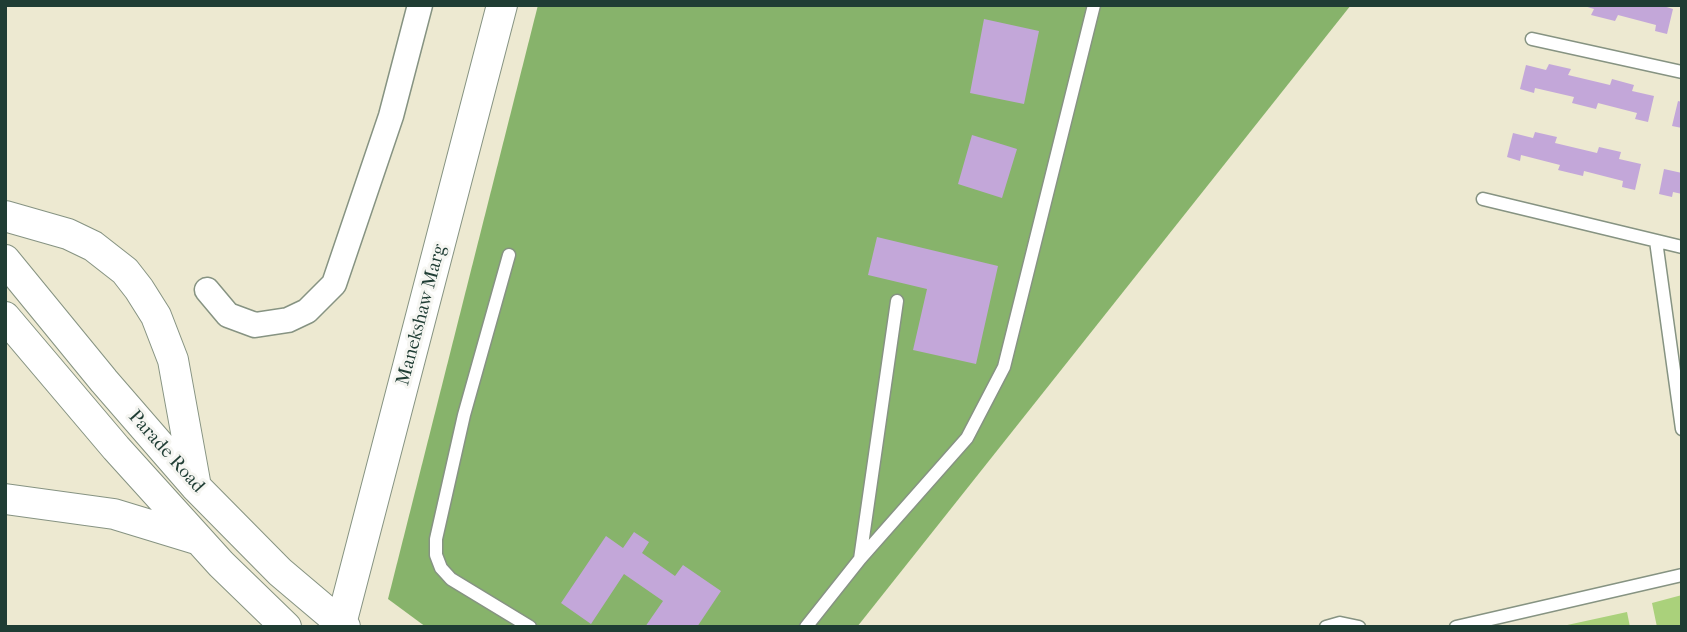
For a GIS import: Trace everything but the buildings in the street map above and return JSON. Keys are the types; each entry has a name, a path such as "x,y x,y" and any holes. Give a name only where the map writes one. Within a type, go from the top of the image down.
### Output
{"street":[{"path":"206,290 228,315 255,326 288,320 307,311 334,284 391,116 420,5"},
{"name":"Manekshaw Marg","path":"343,625 502,5"},
{"path":"5,216 68,234 93,246 117,264 139,289 156,316 173,360 196,487"},
{"name":"Parade Road","path":"5,260 104,381 196,487 280,572 343,625"},
{"name":"Parade Road","path":"5,317 200,541 286,627"},
{"path":"5,499 114,514 200,541"}],"lane":[{"path":"806,627 860,559 967,438 1004,367 1094,5"},
{"path":"1532,38 1682,72"},
{"path":"1483,199 1682,247"},
{"path":"1656,241 1682,429"},
{"path":"509,255 464,415 436,539 436,555 441,568 451,579 530,627"},
{"path":"860,559 897,301"},
{"path":"1456,627 1682,575"},
{"path":"1326,627 1340,622 1359,627"}],"green space":[{"path":"538,5 1351,5 857,627 426,627 388,599"},
{"path":"1682,595 1682,627 1657,627 1652,603"},
{"path":"1627,612 1630,627 1558,627"}]}
